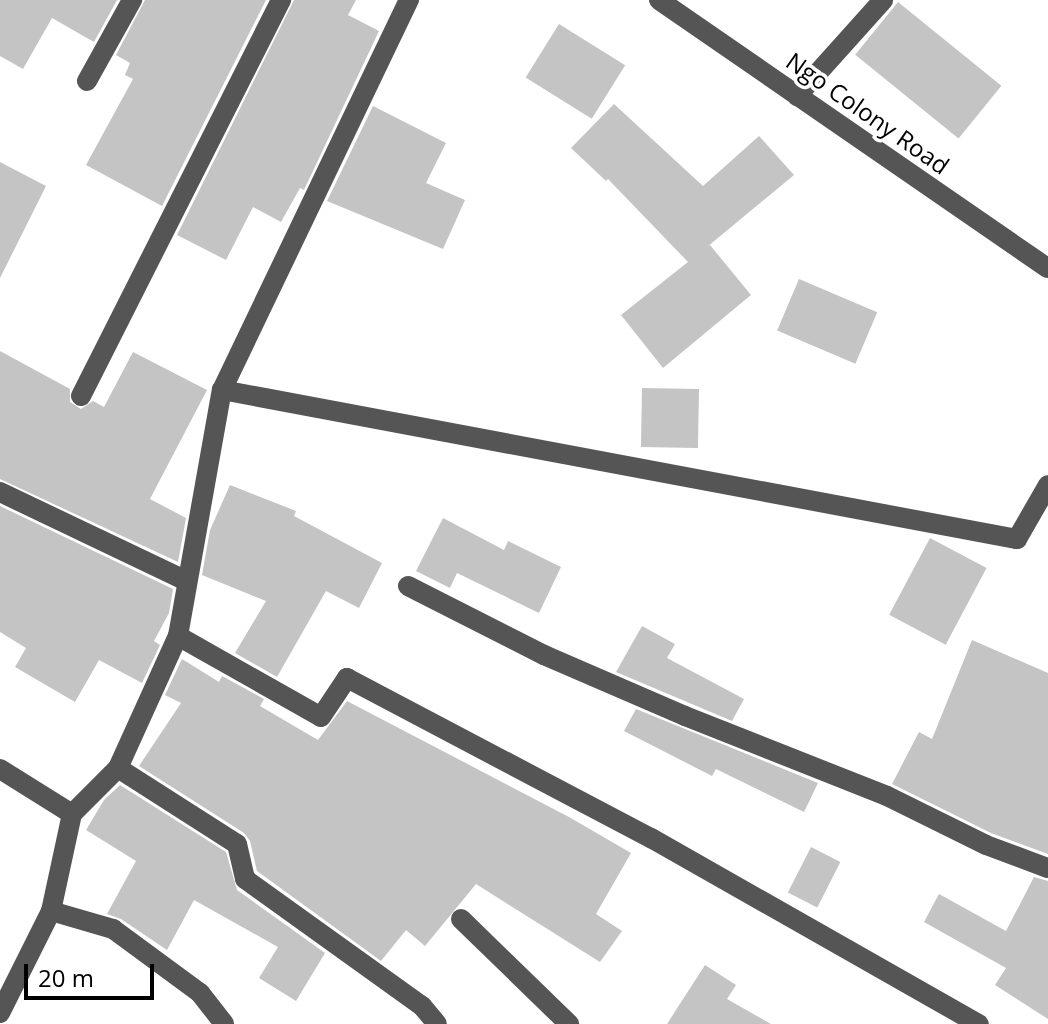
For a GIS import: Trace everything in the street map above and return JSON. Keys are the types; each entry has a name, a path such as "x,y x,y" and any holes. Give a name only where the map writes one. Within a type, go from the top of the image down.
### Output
{"street":[{"path":"87,81 132,0"},
{"path":"81,396 281,0"},
{"path":"0,1013 51,911 72,814 118,768 178,636 222,390 409,0"},
{"name":"Ngo Colony Road","path":"659,0 1048,268"},
{"path":"797,96 883,0"},
{"path":"222,390 1017,539 1048,485"},
{"path":"0,492 187,581"},
{"path":"408,586 544,655 685,716 887,796 986,845 1048,868"},
{"path":"178,636 321,717 347,678 651,838 979,1024"},
{"path":"118,768 237,844 245,879 422,1006 437,1024"},
{"path":"0,769 72,814"},
{"path":"51,911 113,929 200,993 224,1024"},
{"path":"461,919 569,1024"}],"building":[{"path":"0,0 117,0 94,42 52,18 23,69 0,56"},
{"path":"145,0 266,0 162,206 86,165 133,79 125,75 130,63 116,55"},
{"path":"294,0 356,0 348,15 379,31 304,190 300,188 281,222 253,207 226,260 177,235"},
{"path":"898,2 1001,86 959,139 855,55"},
{"path":"559,24 625,65 592,119 526,77"},
{"path":"614,104 703,186 759,136 794,175 707,247 710,245 751,295 663,368 621,315 688,262 608,179 606,181 571,148"},
{"path":"373,106 446,143 426,183 465,200 443,249 327,201"},
{"path":"0,162 46,186 0,278"},
{"path":"799,279 877,312 855,364 777,331"},
{"path":"0,351 70,389 70,402 81,409 93,401 104,407 133,352 207,390 150,499 186,518 178,562 0,479"},
{"path":"642,388 699,389 698,448 641,447"},
{"path":"230,485 296,511 294,516 382,563 359,608 326,591 277,677 235,653 266,601 202,575 210,530"},
{"path":"0,506 173,589 169,613 154,641 160,645 142,683 99,660 75,702 15,667 26,648 0,632"},
{"path":"443,518 504,550 508,541 561,567 539,613 457,573 450,588 416,571"},
{"path":"930,538 987,568 946,645 889,615"},
{"path":"642,626 675,644 667,658 744,699 732,721 616,672"},
{"path":"972,640 1048,673 1048,854 991,833 892,784 919,732 932,739"},
{"path":"182,659 219,682 222,676 264,699 260,706 318,740 347,701 569,817 631,853 596,914 622,931 600,962 476,884 425,946 406,930 381,961 257,871 250,841 244,833 139,766 181,703 165,695"},
{"path":"636,709 818,783 804,812 716,769 712,776 624,731"},
{"path":"120,785 226,852 237,890 325,953 296,1001 259,978 278,947 194,900 167,950 121,919 107,914 136,861 86,830 104,800"},
{"path":"811,847 840,862 817,907 788,892"},
{"path":"1034,877 1048,881 1048,1019 995,985 1006,968 924,922 939,894 1006,931"},
{"path":"705,965 736,985 727,999 771,1024 667,1024"}]}
